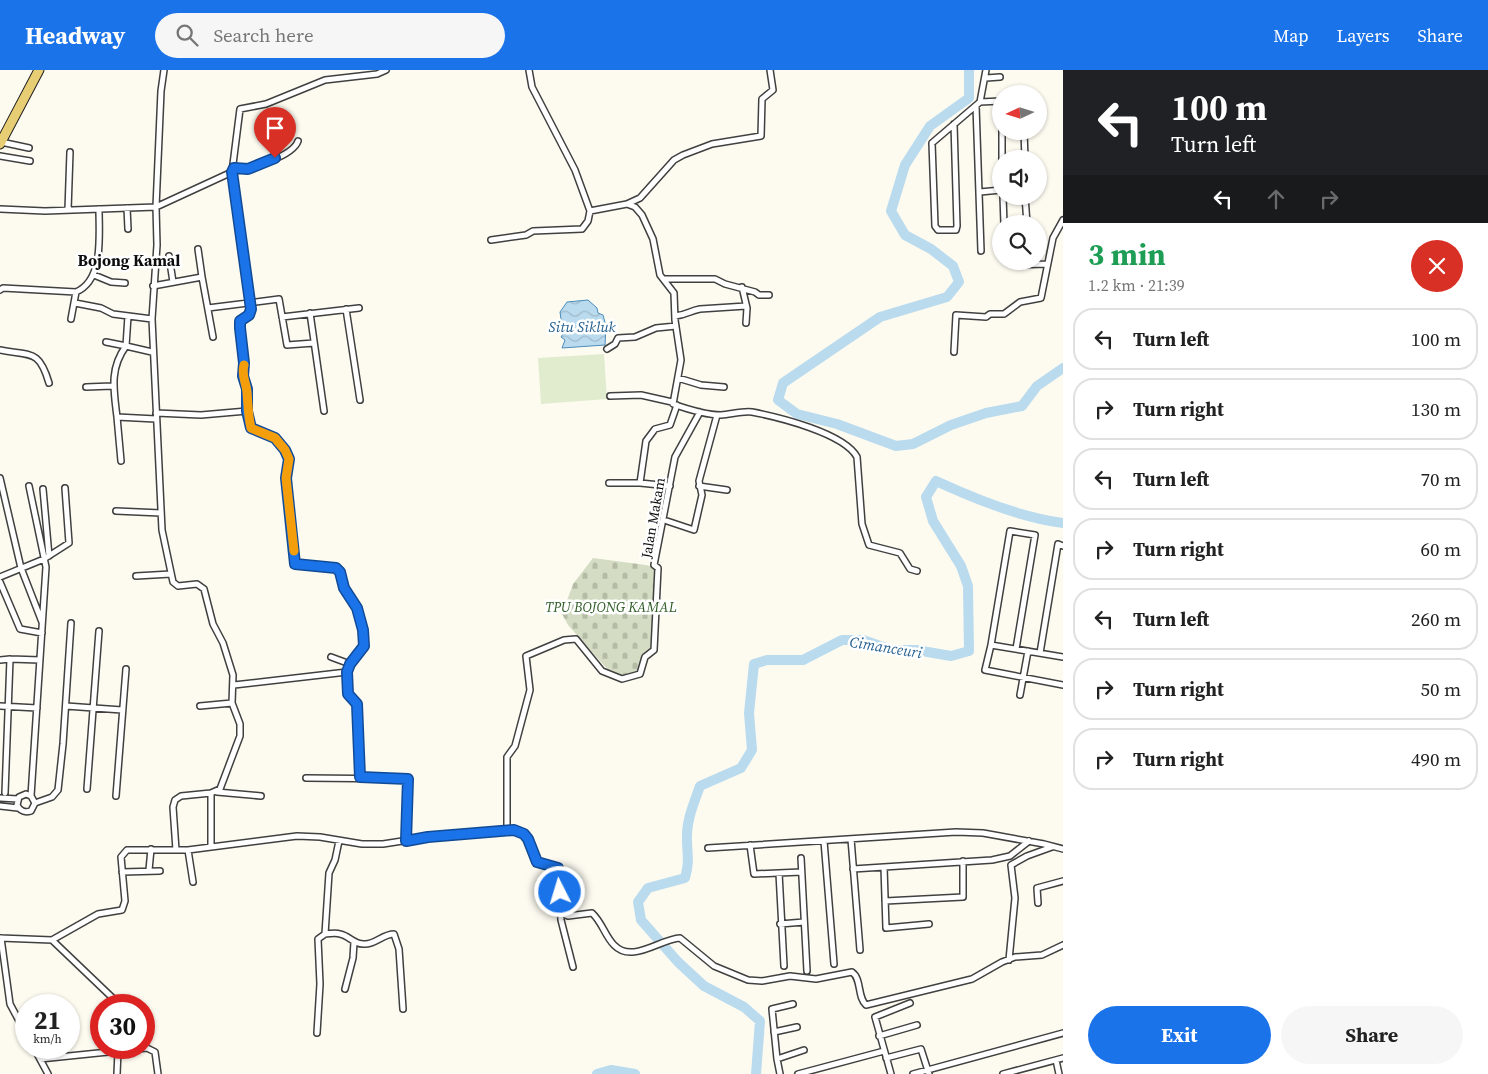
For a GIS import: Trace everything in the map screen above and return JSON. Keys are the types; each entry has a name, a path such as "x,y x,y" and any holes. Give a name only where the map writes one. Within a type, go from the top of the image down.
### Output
{"main road":[{"path":"1,143 39,70"}],"street":[{"path":"164,70 161,79 156,206 157,245 152,319 152,352 161,513 173,582 178,586 197,584 204,589 213,624 228,660 234,685 232,702 241,731 223,786 214,792"},
{"path":"360,777 357,704 348,694 347,672 350,664 364,646 363,630 357,608 344,588 340,572 336,568 295,564 286,478 289,459 285,450 275,438 251,428 247,411 240,321 251,313 233,170 240,110 266,104 325,80 377,74 386,70"},
{"path":"491,240 526,235 533,231 582,229 588,221 590,211 575,170 532,87 529,70"},
{"path":"590,211 627,204 644,195 679,156 712,144 761,136 762,99 773,90 770,70"},
{"path":"981,252 978,104 986,78 986,70"},
{"path":"986,78 1000,77"},
{"path":"954,124 957,226 956,230 952,232 938,230 935,226 932,144 937,137 978,104 992,102"},
{"path":"0,209 68,210 156,206 233,170 258,166 292,152 298,141"},
{"path":"1,143 29,148"},
{"path":"68,210 70,152"},
{"path":"0,156 30,161"},
{"path":"980,192 992,191"},
{"path":"627,204 635,207 642,215 653,239 659,273 674,293 674,316 681,360 670,425 655,429 646,440 640,484"},
{"path":"127,208 128,229"},
{"path":"0,290 4,288 76,292 86,288 94,276 98,260 99,209"},
{"path":"1047,260 1052,238 1063,220"},
{"path":"198,249 213,337"},
{"path":"169,256 173,282"},
{"path":"954,352 956,314 986,317 990,314 1004,314 1020,302 1039,299 1043,293 1045,270"},
{"path":"94,276 110,282 125,283"},
{"path":"153,286 202,277"},
{"path":"664,279 714,279 729,285 742,287 759,295 769,295"},
{"path":"742,287 746,306 746,323"},
{"path":"71,319 76,292"},
{"path":"208,308 279,299 287,345 314,343"},
{"path":"75,303 101,308 113,314 152,319"},
{"path":"674,316 688,315 693,310 700,309 746,306"},
{"path":"282,317 359,308"},
{"path":"346,309 360,400"},
{"path":"310,314 324,411"},
{"path":"121,460 118,417 112,386 113,374 126,346 128,316"},
{"path":"607,349 616,344 618,338 635,337 656,328 676,326"},
{"path":"106,342 152,352"},
{"path":"0,350 37,357 43,365 49,383"},
{"path":"678,378 701,385 724,387"},
{"path":"86,387 112,386"},
{"path":"610,396 641,395 717,415 746,412 770,416 817,430 849,448 857,457 862,524 869,545 900,553 908,568 917,571"},
{"path":"118,417 247,411"},
{"name":"Jalan Makam","path":"507,830 507,757 515,746 530,690 526,656 564,640 576,639 602,671 622,679 640,674 645,657 654,650 658,568 654,565 675,457 700,412"},
{"path":"667,521 694,530 702,495 698,486 717,415"},
{"path":"0,478 21,568 42,624"},
{"path":"608,483 670,486"},
{"path":"30,486 47,557"},
{"path":"698,486 727,490"},
{"path":"0,577 47,557 69,543 64,488"},
{"path":"35,804 31,796 47,557 42,489"},
{"path":"116,511 161,513"},
{"path":"1016,649 1035,535 1010,531 985,670 1063,685"},
{"path":"1040,654 1058,544 1063,546"},
{"path":"136,576 171,574"},
{"path":"0,582 20,629 42,633"},
{"path":"0,806 18,808 28,812 33,809 35,804 52,797 58,790 71,624"},
{"path":"88,789 99,631"},
{"path":"991,645 1063,658"},
{"path":"1020,695 1028,651"},
{"path":"331,657 350,664"},
{"path":"5,793 10,659"},
{"path":"0,660 40,660"},
{"path":"116,796 126,669"},
{"path":"234,685 347,672"},
{"path":"200,706 232,702"},
{"path":"0,706 37,708"},
{"path":"66,706 122,710"},
{"path":"306,778 360,777 408,779 406,841"},
{"path":"210,847 214,792"},
{"path":"176,850 173,807 175,800 181,796 214,792 261,796"},
{"path":"0,798 18,799 24,794 31,796"},
{"path":"18,799 18,808"},
{"path":"15,1013 10,1004 0,938 52,940 93,916 103,912 122,910 125,901 121,857 125,851 151,849 188,850 297,836 362,844 494,833 507,830 514,830 524,834 537,862 558,868 562,930 573,967"},
{"path":"708,848 956,832 983,833 1063,849"},
{"path":"851,839 860,950"},
{"path":"325,934 329,873 335,860 339,841"},
{"path":"824,841 834,964"},
{"path":"854,869 1010,856 1029,841"},
{"path":"750,845 754,874 801,872"},
{"path":"1009,960 1015,898 1011,865 1052,846"},
{"path":"149,870 151,849"},
{"path":"188,850 193,882"},
{"path":"801,858 807,971"},
{"path":"885,901 963,897 963,861"},
{"path":"884,867 886,928 929,924"},
{"path":"122,872 160,871"},
{"path":"779,873 780,924 784,966"},
{"path":"1038,903 1037,888 1063,881"},
{"path":"562,914 568,916 592,913 613,944 621,950 642,950 667,940 683,939 714,966 748,980 762,981 790,976 819,979 853,972 862,1001 866,1005 972,979 1009,960 1042,954 1063,945"},
{"path":"780,924 804,922"},
{"path":"317,1033 320,984 318,939 325,934 338,933 354,942 369,944 385,935 394,934 396,937 403,1009"},
{"path":"52,940 108,994"},
{"path":"345,989 353,958 354,942"},
{"path":"890,1074 875,1015 910,1003"},
{"path":"780,1074 772,1009 793,1004"},
{"path":"879,1036 917,1025"},
{"path":"774,1032 797,1027"},
{"path":"913,1074 928,1072 1063,1033"},
{"path":"886,1058 921,1049 928,1072"},
{"path":"777,1059 804,1050"},
{"path":"798,1074 884,1051"},
{"path":"155,1054 158,1074"},
{"path":"1004,1074 1063,1058"},
{"path":"40,1059 48,1074"},
{"path":"117,1074 118,1059"},
{"path":"1056,1060 1060,1074"},
{"path":"1034,1066 1036,1074"}],"green space":[{"path":"604,354 607,399 541,404 538,358"},
{"name":"TPU BOJONG KAMAL","path":"593,558 656,568 651,647 642,654 638,671 622,676 608,670 568,625 562,614 573,584"}],"water":[{"name":"Situ Sikluk","path":"588,300 597,308 598,313 603,315 606,326 605,345 562,348 565,340 561,337 563,334 560,312 567,302"}],"waterway":[{"name":"Cimanceuri","path":"969,70 969,98 930,126 905,165 891,211 905,235 931,249 953,266 959,282 947,297 880,317 783,383 778,400 797,414 837,424 896,446 913,444 951,425 986,413 1022,406 1037,386 1063,368"},
{"name":"Cimanceuri","path":"756,1074 760,1021 744,1007 704,986 678,962 641,920 638,902 648,888 685,878 688,862 688,826 700,786 741,768 752,750 749,713 754,664 767,660 803,660 842,640 863,640 892,650 916,650 951,656 969,651 968,586 961,566 933,521 926,497 936,481 982,501 1015,512 1063,523"},
{"name":"Cimanceuri","path":"597,1074 611,1070 635,1074"}],"slow traffic":[{"path":"244,365 243,376 247,389 247,411 251,428 275,438 285,450 289,459 286,478 294,551"}],"district":[{"name":"Bojong Kamal","path":"129,260"}],"route":[{"path":"275,158 244,170 234,168 232,172 251,309 251,313 240,321 240,344 244,363 243,376 248,395 247,411 251,428 275,438 285,450 289,459 286,478 295,564 297,566 336,568 340,572 344,588 357,608 361,620 364,646 348,666 347,672 348,694 357,704 360,777 408,779 409,797 406,841 428,837 494,833 507,830 518,831 528,839 537,862 557,866 559,870 560,892"}]}
